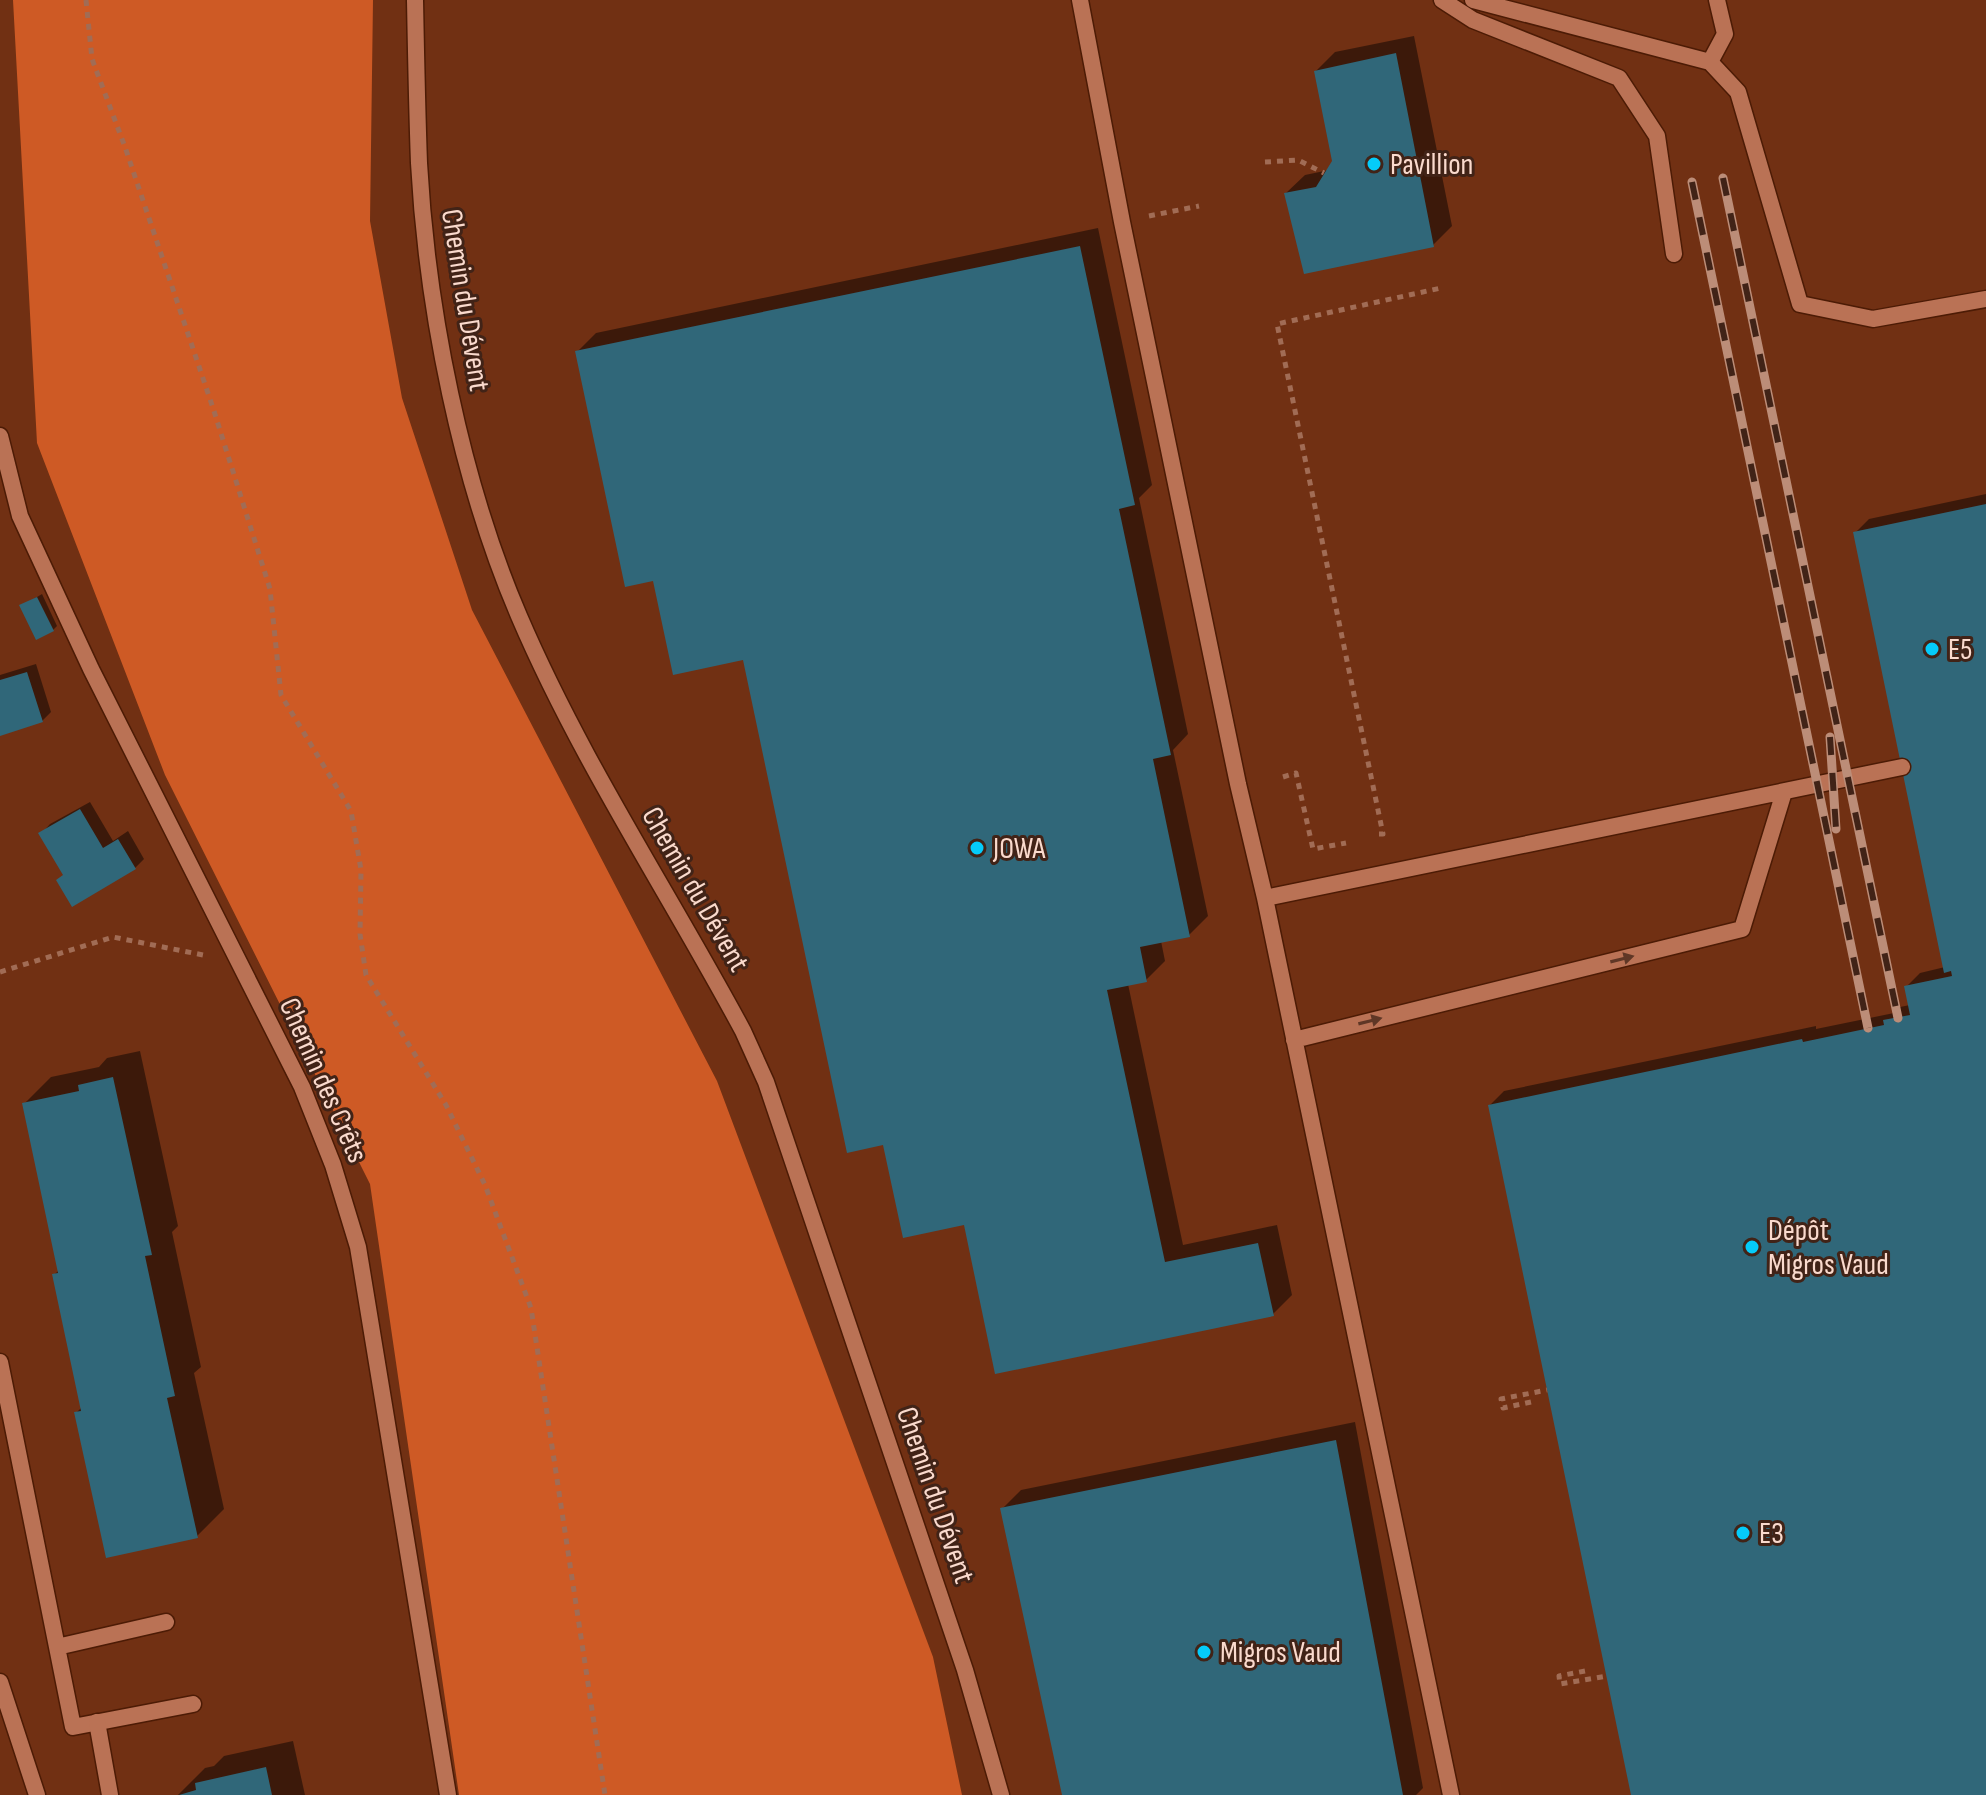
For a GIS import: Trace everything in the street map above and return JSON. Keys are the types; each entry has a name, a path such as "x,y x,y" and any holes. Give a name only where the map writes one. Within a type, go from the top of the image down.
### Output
{"street":[{"name":"Chemin du Dévent","path":"415,0 419,165 432,296 444,364 475,490 518,614 545,672 576,734 736,1017 766,1082 965,1670 1001,1795"},
{"path":"1080,0 1122,222 1238,784 1265,898 1451,1795"},
{"path":"1442,0 1473,20 1619,78 1657,136 1674,254"},
{"path":"1473,0 1710,62 1738,92 1800,304 1873,319 1986,299"},
{"path":"1710,62 1725,34 1717,0"},
{"name":"Chemin des Crêts","path":"0,436 20,516 91,669 302,1087 333,1165 358,1247 448,1795"},
{"path":"1265,898 1902,767"},
{"path":"1294,1040 1742,929 1784,792"},
{"path":"0,1362 73,1727 193,1704"},
{"path":"57,1647 166,1622"},
{"path":"0,1682 37,1795"},
{"path":"97,1722 110,1795"}],"path":[{"path":"86,0 92,59 208,393 270,589 281,695 351,811 361,870 360,934 366,975 446,1105 485,1185 531,1308 605,1795"},
{"path":"1265,162 1298,160 1324,173"},
{"path":"1144,217 1199,206"},
{"path":"1379,834 1383,834 1277,324 1441,288"},
{"path":"1283,777 1296,773 1313,849 1346,843"},
{"path":"0,972 113,937 239,962"},
{"path":"1531,1402 1503,1408 1501,1399 1547,1390"},
{"path":"1585,1671 1559,1676 1560,1684 1607,1676"}],"shaded area":[{"path":"13,0 373,0 370,221 402,398 472,610 717,1081 933,1657 962,1795 459,1795 370,1184 165,775 37,443"}],"building":[{"name":"Pavillion","path":"1396,53 1434,247 1304,274 1284,193 1316,187 1332,161 1314,71"},
{"name":"JOWA","path":"1080,246 1135,505 1119,509 1171,755 1153,759 1190,937 1140,947 1147,982 1107,990 1165,1262 1258,1243 1274,1316 995,1374 964,1225 903,1238 883,1145 847,1153 743,660 673,675 653,581 625,587 575,351"},
{"name":"Dépôt Migros Vaud","path":"1986,504 1986,1795 1631,1795 1488,1105 1802,1039 1803,1042 1884,1025 1883,1020 1910,1015 1904,986 1952,976 1951,971 1944,973 1853,532"},
{"path":"37,597 54,631 36,640 19,605"},
{"path":"27,672 43,722 0,736 0,680"},
{"path":"80,809 103,848 118,839 136,869 72,907 56,880 63,875 38,833"},
{"path":"113,1077 152,1255 145,1256 175,1396 167,1398 198,1538 106,1558 74,1412 81,1411 52,1274 58,1273 22,1103 79,1091 78,1085"},
{"name":"Migros Vaud","path":"1336,1440 1403,1795 1062,1795 1000,1508"},
{"path":"266,1767 272,1795 179,1795 196,1790 195,1783"}],"railway":[{"path":"1723,178 1898,1018"},
{"path":"1692,182 1868,1028"},
{"path":"1830,737 1836,829"}],"place":[{"name":"Pavillion","path":"1374,164"},
{"name":"E5","path":"1932,649"},
{"name":"JOWA","path":"977,848"},
{"name":"Dépôt Migros Vaud","path":"1752,1247"},
{"name":"E3","path":"1743,1533"},
{"name":"Migros Vaud","path":"1204,1652"}]}
